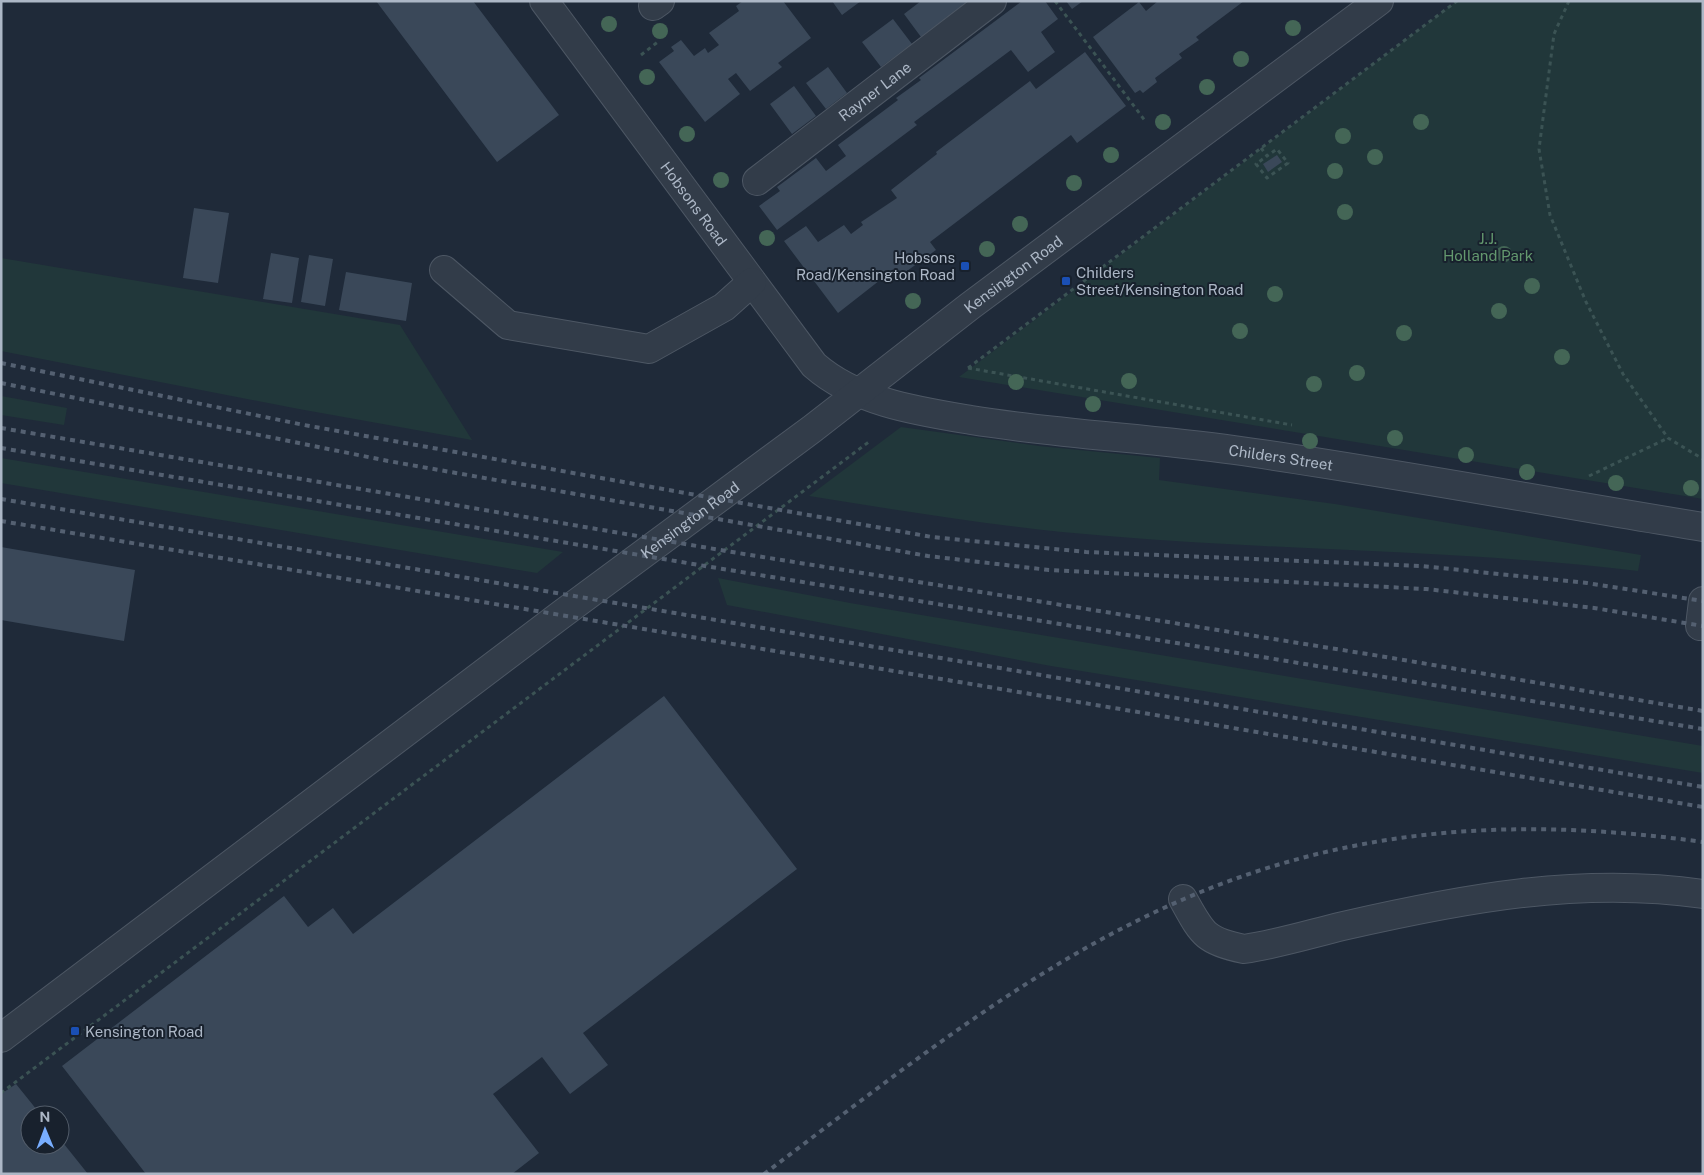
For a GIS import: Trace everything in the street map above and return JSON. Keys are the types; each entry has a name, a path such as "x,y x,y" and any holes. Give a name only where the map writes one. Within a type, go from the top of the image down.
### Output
{"street":[{"name":"Hobsons Road","path":"544,1 814,365 838,382 859,392"},
{"name":"Rayner Lane","path":"757,181 992,1"},
{"name":"Kensington Road","path":"1,1038 859,392 970,306 1379,1"},
{"path":"444,270 508,325 649,349 724,307 752,282"},
{"name":"Childers Street","path":"859,392 916,410 986,422 1235,450 1703,527"},
{"path":"1183,899 1207,938 1221,945 1244,949 1454,902 1514,893 1572,888 1629,887 1703,894"}],"path":[{"path":"1055,1 1146,122"},
{"path":"1302,426 968,368 1456,1"},
{"path":"1569,1 1554,34 1538,149 1550,215 1586,302 1623,374 1668,438 1703,459"},
{"path":"641,55 659,41"},
{"path":"1261,148 1267,156"},
{"path":"1277,149 1288,163 1267,178 1256,164 1267,156 1277,149"},
{"path":"1588,476 1668,438"},
{"path":"1,1093 870,441"}],"green space":[{"name":"J.J. Holland Park","path":"1457,1 1703,1 1703,499 959,377"},
{"path":"1,258 400,325 472,440 299,409 1,351"},
{"path":"1,396 67,408 64,425 1,415"},
{"path":"901,427 1039,446 1160,458 1159,480 1335,504 1641,555 1638,571 1506,559 1174,541 1070,533 995,524 809,496"},
{"path":"1,458 563,552 537,573 1,483"},
{"path":"718,578 850,603 1703,746 1703,773 1051,666 727,605"}],"building":[{"path":"376,1 473,1 559,115 497,162"},
{"path":"743,1 783,1 811,38 778,63 782,67 750,91 736,73 728,79 740,94 705,122 659,62 674,51 671,47 681,40 694,56 705,48 708,53 719,45 709,33 739,11 736,6"},
{"path":"832,1 861,1 842,15"},
{"path":"921,1 969,1 921,37 904,14"},
{"path":"1022,1 1045,1 1058,19 1041,32 1055,52 1028,72 1011,50 914,122 917,125 777,230 759,206 780,191 777,187 816,158 826,171 846,156 838,145 898,100 896,98 921,80 919,78"},
{"path":"1066,1 1083,1 1072,9"},
{"path":"1158,1 1244,1 1196,37 1199,40 1179,54 1182,58 1155,78 1157,82 1143,93 1140,90 1135,93 1093,37 1139,2 1146,11"},
{"path":"893,19 912,44 881,67 862,42"},
{"path":"1085,52 1126,106 1077,143 1071,135 930,242 936,250 889,284 884,277 838,313 784,241 806,226 818,242 844,225 851,234 863,225 861,222 897,198 891,190 937,154 936,152 1030,81 1036,89"},
{"path":"828,67 847,93 826,109 806,83"},
{"path":"794,86 816,116 792,134 770,104"},
{"path":"1277,155 1282,162 1268,172 1263,164"},
{"path":"194,208 229,213 218,283 183,278"},
{"path":"271,253 299,258 292,303 263,299"},
{"path":"309,255 333,259 325,306 301,302"},
{"path":"346,272 412,283 406,321 339,310"},
{"path":"1,547 135,570 124,641 1,620"},
{"path":"664,696 797,869 583,1033 608,1065 570,1094 542,1057 493,1094 539,1153 512,1174 146,1174 62,1066 284,896 308,927 333,908 353,934"},
{"path":"16,1084 33,1105 20,1105 20,1155 70,1155 70,1152 88,1174 1,1174 1,1094"}],"railway":[{"path":"1,363 304,425 932,537 1086,552 1421,566 1587,583 1703,601"},
{"path":"1,383 388,461 928,556 1049,570 1426,589 1594,608 1703,626"},
{"path":"1,428 738,553 1392,658 1703,711"},
{"path":"1,448 723,569 1703,729"},
{"path":"1,499 1703,787"},
{"path":"1,521 1703,807"},
{"path":"764,1174 915,1061 1019,988 1073,955 1128,925 1184,899 1248,874 1312,855 1376,842 1439,833 1569,830 1635,834 1703,842"}],"place":[{"name":"Hobsons Road/Kensington Road","path":"965,266"},
{"name":"Childers Street/Kensington Road","path":"1066,281"},
{"name":"Kensington Road","path":"75,1031"}]}
